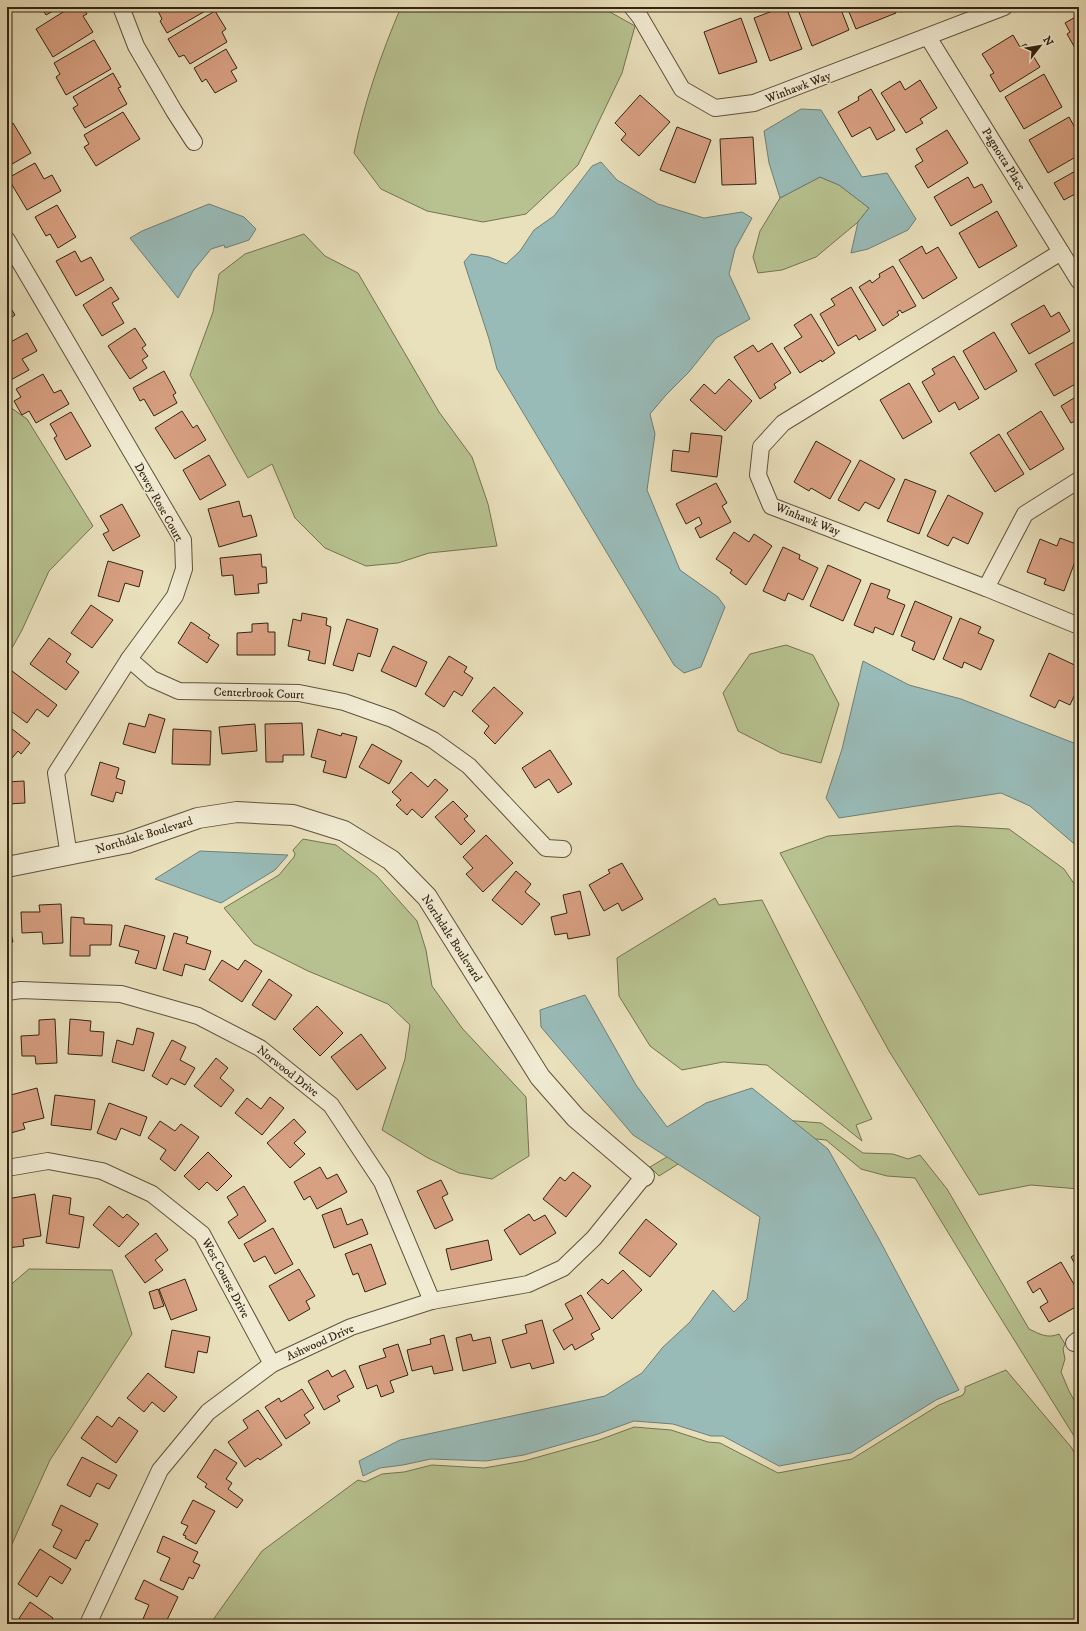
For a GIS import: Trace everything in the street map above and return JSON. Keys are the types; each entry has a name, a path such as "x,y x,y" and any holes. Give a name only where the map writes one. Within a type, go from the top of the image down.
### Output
{"street":[{"path":"121,7 136,46 194,142"},
{"name":"Winhawk Way","path":"632,7 640,17 682,89 715,108 754,103 1004,7"},
{"name":"Pagnotta Place","path":"928,37 1079,281"},
{"name":"Dewey Rose Court","path":"7,240 183,540 184,569 175,596 129,659 56,773 69,856"},
{"name":"Winhawk Way","path":"1061,252 783,423 761,447 758,475 771,506 986,588 1079,626"},
{"path":"986,588 1025,514 1079,480"},
{"name":"Centerbrook Court","path":"129,659 152,679 179,690 299,693 344,702 392,719 433,740 470,766 546,848 563,849"},
{"name":"Northdale Boulevard","path":"7,867 69,856 127,843 198,818 237,812 293,815 344,831 391,860 427,897 540,1077 576,1118 644,1176"},
{"name":"Norwood Drive","path":"7,992 21,990 121,994 198,1016 260,1048 331,1106 382,1182 432,1301"},
{"name":"West Course Drive","path":"7,1168 48,1161 102,1171 152,1194 202,1234 272,1364"},
{"name":"Ashwood Drive","path":"88,1624 160,1470 208,1412 272,1364 351,1327 432,1301 528,1284 563,1268 594,1238 644,1176"}],"green space":[{"path":"401,7 601,7 635,26 622,73 578,165 526,214 483,222 427,211 381,189 354,153 374,79"},
{"path":"820,177 839,185 869,208 858,222 816,257 782,270 758,273 753,257 760,231 780,198"},
{"path":"304,234 325,256 358,273 439,412 472,457 488,504 497,546 429,553 398,563 366,566 325,548 295,518 272,464 248,478 190,375 213,312 219,274 245,254"},
{"path":"7,405 27,419 93,526 49,571 22,630 7,657"},
{"path":"786,645 813,655 839,704 821,763 781,753 738,731 723,693 750,654"},
{"path":"957,826 1009,829 1064,869 1079,891 1079,1189 1031,1185 979,1195 889,1051 780,853 828,836"},
{"path":"303,839 336,845 377,876 417,921 426,950 432,986 462,1028 526,1097 529,1156 492,1179 459,1173 428,1158 382,1130 405,1059 410,1025 388,1004 308,971 254,944 224,908 279,875 294,857 295,854 293,850"},
{"path":"715,898 719,905 762,900 872,1119 856,1125 862,1141 767,1065 723,1062 682,1070 650,1046 619,996 617,958"},
{"path":"721,1115 821,1123 863,1153 893,1154 908,1159 920,1155 947,1189 1029,1329 1047,1336 1059,1334 1065,1344 1063,1349 1065,1359 1061,1372 1079,1409 1079,1444 915,1178 887,1176 861,1169 826,1140 731,1131 659,1176 650,1167 675,1152"},
{"path":"29,1269 112,1270 132,1334 50,1460 7,1555 7,1288"},
{"path":"1006,1370 1071,1447 1079,1460 1079,1624 210,1624 262,1551 358,1480 365,1482 382,1474 404,1472 432,1465 484,1468 524,1461 599,1440 634,1427 671,1430 708,1442 720,1443 778,1473 852,1459 939,1405 963,1395 965,1387"}],"water":[{"path":"801,109 821,110 862,177 887,173 916,219 908,230 868,249 851,253 858,222 869,208 839,185 820,177 780,198 769,163 764,131"},
{"path":"601,162 617,180 658,204 704,218 742,212 752,218 735,249 729,274 750,319 716,338 689,372 666,395 650,414 655,434 647,490 680,570 718,597 725,607 701,667 684,673 674,665 497,369 464,262 471,254 489,257 506,264 520,251 534,230 554,216 592,166"},
{"path":"209,204 244,217 256,229 249,240 225,248 224,245 211,249 193,271 178,298 130,238 142,231"},
{"path":"863,661 909,685 961,699 1079,745 1079,848 1030,806 1001,793 839,818 826,798 842,749"},
{"path":"200,851 288,855 275,870 221,903 155,879"},
{"path":"585,995 636,1085 667,1127 706,1103 752,1088 828,1149 879,1239 959,1390 936,1400 851,1453 779,1466 723,1436 711,1436 673,1424 634,1421 598,1434 524,1455 486,1461 431,1459 380,1468 363,1476 359,1461 400,1440 605,1396 642,1373 663,1347 690,1322 713,1290 734,1312 747,1299 760,1217 633,1135 541,1027 540,1010"}],"building":[{"path":"41,7 60,7 46,15"},
{"path":"71,7 82,7 87,14 83,16 93,32 53,57 36,29"},
{"path":"156,7 206,7 207,10 167,33 160,21 162,19"},
{"path":"786,7 802,49 770,61 754,18"},
{"path":"797,7 840,7 849,30 812,46"},
{"path":"847,7 893,7 896,13 856,29"},
{"path":"899,7 915,7 901,12"},
{"path":"215,11 226,29 222,32 227,42 190,64 184,55 179,57 168,39"},
{"path":"1079,15 1079,55 1067,34 1070,32 1065,23"},
{"path":"741,18 757,62 719,74 704,32"},
{"path":"1013,35 1020,47 1026,44 1040,67 1000,92 990,75 994,73 982,54"},
{"path":"94,40 111,69 66,95 56,77 60,74 54,63"},
{"path":"226,49 237,68 231,71 237,81 215,93 206,79 202,82 194,68"},
{"path":"113,73 121,87 118,88 127,104 85,128 73,108 78,105 73,97"},
{"path":"1044,74 1062,107 1024,129 1005,97"},
{"path":"920,80 937,108 920,119 923,123 906,133 881,93 900,81 905,90"},
{"path":"871,89 895,130 877,140 870,127 852,137 838,112 859,100 858,97"},
{"path":"640,95 670,122 639,156 621,140 626,134 615,123"},
{"path":"123,112 140,139 96,166 84,147 89,144 84,135"},
{"path":"1069,117 1079,135 1079,155 1048,173 1029,140"},
{"path":"13,123 31,153 7,167 7,127"},
{"path":"677,127 711,140 695,183 660,170"},
{"path":"947,130 968,163 928,188 915,166 923,161 916,149"},
{"path":"753,137 756,184 722,185 720,139"},
{"path":"35,163 44,179 52,175 61,191 27,210 8,178"},
{"path":"1079,169 1079,200 1075,194 1064,200 1054,183"},
{"path":"968,177 974,188 982,184 992,202 951,226 934,197"},
{"path":"57,205 76,237 58,248 50,234 46,236 35,217"},
{"path":"997,211 1017,246 979,268 959,233"},
{"path":"922,246 926,254 938,247 957,278 923,299 899,260"},
{"path":"75,251 81,262 91,257 104,280 76,296 56,261"},
{"path":"893,266 916,306 902,313 900,310 897,312 899,315 883,326 859,287 870,280 872,283 880,277 879,274"},
{"path":"111,287 119,299 112,303 124,323 102,336 83,305"},
{"path":"851,287 876,330 859,340 856,335 838,346 820,314 835,305 831,299"},
{"path":"7,302 15,315 7,321"},
{"path":"1044,305 1051,317 1059,312 1070,331 1029,354 1011,324"},
{"path":"811,314 835,353 822,362 821,360 800,373 784,348 802,337 794,325"},
{"path":"135,328 146,345 142,348 148,356 142,360 147,368 130,379 108,346"},
{"path":"994,332 1017,371 985,390 963,351"},
{"path":"27,333 37,351 22,359 29,370 7,382 7,344"},
{"path":"1076,341 1079,347 1079,382 1054,396 1035,364"},
{"path":"772,343 791,373 774,384 776,388 760,399 734,357 753,345 758,352"},
{"path":"954,356 979,398 959,410 955,402 939,412 922,382 935,374 932,369"},
{"path":"164,371 176,393 173,395 177,403 154,416 144,399 140,401 133,388"},
{"path":"43,374 54,393 61,390 69,404 36,423 29,411 22,415 14,401 21,397 16,389"},
{"path":"729,379 752,401 725,431 690,400 704,384 715,394"},
{"path":"909,383 932,422 903,439 880,400"},
{"path":"1079,395 1079,419 1071,423 1061,406"},
{"path":"182,411 193,428 197,425 206,440 175,459 155,428"},
{"path":"1041,411 1064,449 1030,470 1007,433"},
{"path":"71,412 91,446 66,460 54,438 57,436 50,424"},
{"path":"691,433 722,436 717,477 671,471 673,450 689,452"},
{"path":"999,434 1024,474 995,492 970,453"},
{"path":"816,441 851,461 830,499 811,488 809,491 794,482"},
{"path":"209,455 226,485 200,500 183,470"},
{"path":"860,460 895,479 879,509 865,502 859,511 838,500"},
{"path":"905,479 936,491 919,534 887,521"},
{"path":"716,483 727,503 722,506 731,522 700,538 695,528 702,524 699,517 686,524 676,504"},
{"path":"948,495 983,513 968,544 953,537 948,546 927,536"},
{"path":"239,501 243,517 251,515 257,536 219,547 208,509"},
{"path":"122,504 140,536 113,551 103,534 109,531 100,516"},
{"path":"734,532 749,542 754,534 772,546 746,585 730,573 732,570 716,559"},
{"path":"1060,538 1079,545 1079,551 1064,591 1044,584 1046,579 1027,572 1040,539 1057,546"},
{"path":"783,547 800,555 799,559 818,568 803,600 788,593 785,601 763,591"},
{"path":"261,554 262,567 266,567 267,583 258,584 259,593 235,595 233,575 222,576 220,558"},
{"path":"108,561 143,571 139,587 125,583 119,602 98,596"},
{"path":"828,565 861,580 843,621 810,606"},
{"path":"1079,581 1079,597 1074,594"},
{"path":"871,583 890,590 887,598 905,605 893,635 875,627 873,633 854,625"},
{"path":"915,601 952,617 934,660 912,650 915,642 901,636"},
{"path":"91,605 113,620 92,648 71,633"},
{"path":"302,613 327,618 326,625 331,627 325,664 308,660 310,651 288,646 293,619 301,621"},
{"path":"960,618 981,627 978,633 994,640 981,670 964,662 962,668 943,659"},
{"path":"347,619 378,629 370,657 358,653 353,671 333,665"},
{"path":"191,622 210,635 208,638 219,645 207,663 178,643"},
{"path":"268,623 268,632 275,632 275,655 237,655 237,633 252,632 252,624"},
{"path":"49,638 71,654 66,662 79,672 66,690 30,664"},
{"path":"393,646 427,662 416,687 381,671"},
{"path":"1049,653 1079,667 1079,685 1070,705 1059,700 1055,708 1030,696"},
{"path":"449,656 467,667 464,672 473,678 462,696 454,691 444,707 425,694"},
{"path":"12,671 57,705 48,717 37,709 27,723 7,708 7,678"},
{"path":"494,687 523,713 495,744 484,733 489,726 472,711"},
{"path":"149,714 165,719 155,753 123,744 129,723 145,727"},
{"path":"302,723 304,755 283,755 283,762 266,762 265,724"},
{"path":"255,724 257,751 222,754 219,727"},
{"path":"7,725 30,743 21,754 18,751 7,764"},
{"path":"173,729 211,731 210,765 172,764"},
{"path":"318,729 341,736 342,733 357,737 346,778 323,772 326,761 311,757"},
{"path":"372,744 402,761 389,784 359,767"},
{"path":"550,750 572,784 558,793 549,779 535,788 522,768"},
{"path":"100,762 119,768 116,778 125,781 122,794 116,792 113,802 91,795"},
{"path":"411,772 428,787 435,779 448,790 422,818 412,809 407,815 396,805 401,800 392,792"},
{"path":"24,781 25,803 8,804 9,815 7,815 7,782"},
{"path":"453,801 468,816 464,819 475,831 461,845 435,817"},
{"path":"486,835 513,863 483,892 466,874 473,868 463,857"},
{"path":"622,863 643,899 622,911 618,903 604,911 589,885 610,873 608,870"},
{"path":"516,871 531,884 525,892 540,904 522,925 492,900"},
{"path":"580,891 590,935 568,939 567,933 555,935 551,917 567,913 563,895"},
{"path":"61,904 63,943 43,944 42,932 22,933 21,912 40,912 39,905"},
{"path":"71,917 84,918 84,924 112,925 111,945 90,945 90,956 70,956"},
{"path":"7,918 13,942 7,943"},
{"path":"125,925 165,936 156,969 135,963 139,951 119,946"},
{"path":"174,933 188,937 186,943 211,951 205,970 185,964 182,976 163,970"},
{"path":"222,960 238,970 245,960 262,971 242,1002 209,980"},
{"path":"269,979 292,995 275,1020 252,1005"},
{"path":"317,1006 343,1033 320,1056 293,1029"},
{"path":"55,1019 57,1063 36,1064 35,1056 22,1056 21,1036 39,1035 39,1020"},
{"path":"70,1019 91,1021 90,1031 104,1032 102,1056 68,1054"},
{"path":"137,1028 154,1033 144,1071 112,1062 117,1040 133,1045"},
{"path":"7,1032 10,1051 7,1051"},
{"path":"361,1034 386,1068 357,1090 331,1057"},
{"path":"172,1040 186,1047 180,1060 195,1068 185,1085 171,1078 167,1085 152,1076"},
{"path":"216,1058 228,1068 220,1078 234,1090 221,1107 194,1086"},
{"path":"37,1088 44,1118 23,1123 25,1129 7,1134 7,1096"},
{"path":"55,1095 95,1100 91,1130 51,1125"},
{"path":"270,1097 284,1108 262,1135 235,1113 247,1098 261,1109"},
{"path":"109,1103 147,1117 140,1136 121,1128 116,1140 97,1133"},
{"path":"294,1119 306,1132 294,1143 305,1154 290,1168 267,1143"},
{"path":"160,1121 175,1131 181,1124 199,1137 175,1171 160,1159 166,1150 148,1138"},
{"path":"208,1152 232,1176 217,1191 207,1182 199,1190 184,1176"},
{"path":"320,1167 327,1179 337,1174 347,1192 317,1209 310,1196 304,1200 294,1182"},
{"path":"573,1172 591,1186 566,1217 543,1199 560,1177 565,1181"},
{"path":"441,1180 448,1194 442,1197 453,1220 435,1229 417,1191"},
{"path":"244,1186 266,1221 239,1239 228,1222 238,1215 227,1197"},
{"path":"35,1194 41,1236 23,1239 24,1246 7,1248 7,1199"},
{"path":"53,1195 71,1198 69,1214 84,1217 79,1248 46,1243"},
{"path":"109,1206 123,1218 127,1214 139,1224 119,1247 93,1225"},
{"path":"341,1208 347,1225 362,1219 368,1234 334,1248 322,1215"},
{"path":"529,1214 534,1221 545,1215 556,1233 520,1255 504,1230"},
{"path":"646,1219 677,1244 650,1277 619,1253"},
{"path":"273,1228 293,1264 275,1274 265,1256 254,1262 244,1244"},
{"path":"156,1233 168,1250 155,1260 163,1270 145,1283 125,1256"},
{"path":"488,1240 492,1260 451,1270 446,1249"},
{"path":"371,1244 386,1284 365,1292 358,1273 353,1275 345,1254"},
{"path":"1079,1252 1079,1271 1071,1257"},
{"path":"1061,1262 1079,1293 1079,1305 1049,1322 1040,1307 1048,1302 1040,1288 1033,1293 1027,1282"},
{"path":"299,1269 315,1296 306,1301 310,1309 289,1321 269,1286"},
{"path":"623,1270 642,1290 612,1319 587,1293 602,1279 608,1284"},
{"path":"185,1279 197,1310 171,1320 159,1289"},
{"path":"158,1289 164,1306 154,1309 149,1292"},
{"path":"581,1295 600,1329 591,1334 594,1339 575,1350 572,1344 564,1350 553,1330 573,1319 565,1304"},
{"path":"542,1320 554,1363 532,1369 530,1363 511,1368 502,1340 527,1333 525,1325"},
{"path":"172,1330 210,1337 207,1353 198,1351 194,1373 165,1367"},
{"path":"471,1334 473,1341 490,1337 496,1363 463,1371 456,1338"},
{"path":"444,1335 453,1370 434,1374 432,1366 412,1371 407,1350 431,1344 430,1339"},
{"path":"398,1344 408,1375 390,1381 394,1392 381,1397 377,1385 367,1389 359,1366 386,1357 383,1349"},
{"path":"328,1370 332,1377 345,1370 354,1387 337,1396 340,1401 324,1410 308,1381"},
{"path":"148,1373 177,1397 164,1412 152,1402 144,1412 127,1398"},
{"path":"302,1389 314,1408 304,1415 310,1423 286,1439 265,1407 279,1398 281,1402"},
{"path":"258,1410 282,1445 260,1460 258,1458 245,1467 228,1442 248,1428 243,1420"},
{"path":"97,1416 112,1427 119,1417 138,1431 116,1463 81,1438"},
{"path":"215,1449 237,1463 226,1479 232,1483 228,1489 243,1500 237,1508 205,1487 207,1484 197,1477"},
{"path":"82,1457 117,1475 109,1489 97,1483 90,1497 67,1485"},
{"path":"193,1500 215,1511 196,1544 185,1538 186,1536 183,1535 188,1526 181,1523"},
{"path":"61,1505 98,1524 89,1541 86,1540 76,1559 53,1547 62,1530 52,1525"},
{"path":"163,1536 198,1552 193,1562 200,1565 193,1579 189,1577 183,1590 160,1580 170,1558 157,1552"},
{"path":"40,1549 71,1569 62,1584 50,1576 37,1597 18,1584"},
{"path":"144,1580 178,1597 165,1624 154,1624 143,1619 149,1605 135,1599"},
{"path":"30,1602 53,1618 49,1624 7,1624 7,1617 16,1623"}]}
